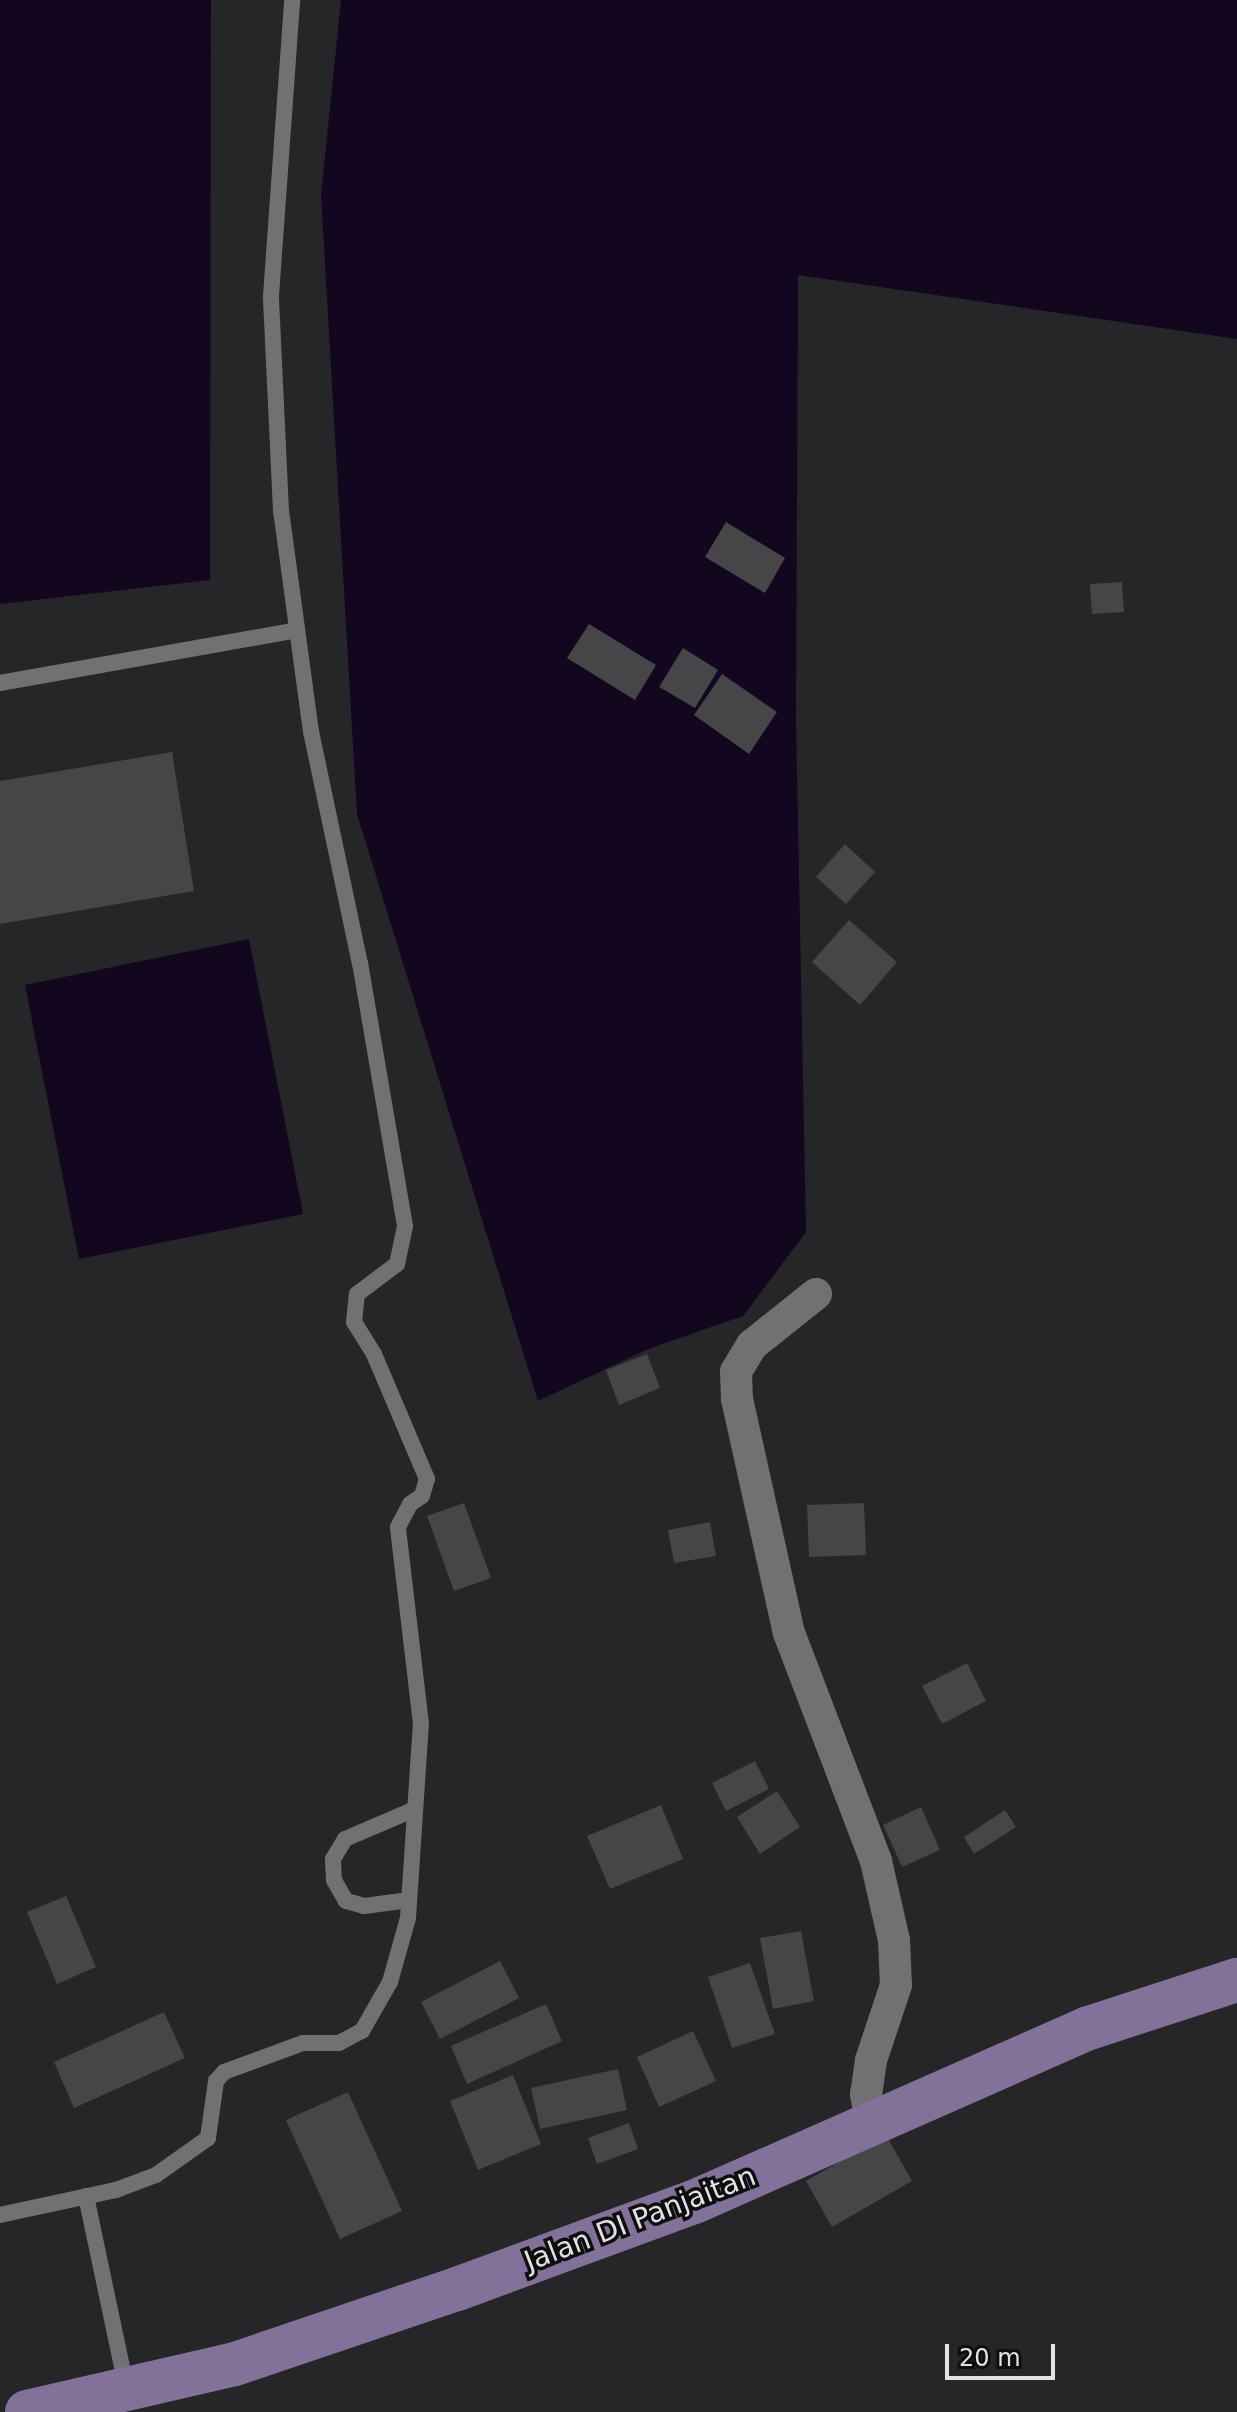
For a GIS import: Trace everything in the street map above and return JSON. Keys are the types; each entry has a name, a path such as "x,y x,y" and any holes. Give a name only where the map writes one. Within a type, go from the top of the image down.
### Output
{"main road":[{"name":"Jalan DI Panjaitan","path":"27,2412 235,2364 457,2289 694,2202 1089,2028 1237,1980"}],"street":[{"path":"816,1294 752,1345 736,1372 737,1399 789,1633 817,1716 847,1777 876,1861 894,1940 896,1985 871,2060 866,2094 871,2122"}],"lane":[{"path":"0,2215 86,2196 156,2175 208,2138 216,2081 224,2072 303,2043 339,2043 362,2031 402,1949 409,1900 419,1682 398,1527 410,1504 422,1496 427,1479 374,1354 354,1322 353,1305 357,1294 389,1273 401,1254 401,1184 311,732 281,511 271,296 292,0"},
{"path":"0,683 297,630"},
{"path":"409,1900 364,1906 346,1901 334,1880 333,1859 345,1839 415,1809"},
{"path":"86,2196 127,2390"}],"shaded area":[{"path":"0,0 211,0 210,580 0,604"},
{"path":"341,0 1237,0 1237,339 798,275 796,722 806,1232 743,1316 648,1349 538,1401 357,814 321,195"},
{"path":"249,939 303,1214 79,1259 25,985"}],"building":[{"path":"726,522 785,558 765,593 705,557"},
{"path":"1122,582 1124,612 1092,614 1090,584"},
{"path":"589,624 656,665 635,700 567,658"},
{"path":"683,648 718,670 695,708 659,687"},
{"path":"722,674 777,712 749,754 694,715"},
{"path":"172,752 194,891 0,924 0,781"},
{"path":"845,844 875,872 846,904 816,877"},
{"path":"849,920 897,962 860,1005 812,962"},
{"path":"647,1354 660,1388 619,1405 606,1370"},
{"path":"464,1503 491,1578 454,1591 427,1516"},
{"path":"864,1503 866,1555 809,1557 807,1505"},
{"path":"710,1522 716,1556 674,1563 668,1530"},
{"path":"967,1663 986,1701 942,1724 922,1686"},
{"path":"755,1761 769,1789 726,1811 712,1783"},
{"path":"777,1791 800,1827 760,1854 737,1817"},
{"path":"661,1805 683,1859 610,1889 587,1836"},
{"path":"921,1807 940,1850 902,1867 883,1825"},
{"path":"1005,1810 1016,1827 974,1854 964,1837"},
{"path":"66,1896 96,1967 57,1984 27,1912"},
{"path":"801,1931 814,2001 773,2009 760,1938"},
{"path":"500,1961 519,1998 440,2039 421,2002"},
{"path":"750,1963 775,2034 732,2048 708,1977"},
{"path":"546,2004 562,2041 467,2084 451,2046"},
{"path":"164,2012 185,2058 74,2108 54,2062"},
{"path":"693,2031 716,2081 659,2107 637,2057"},
{"path":"618,2069 627,2110 540,2129 531,2088"},
{"path":"513,2075 541,2144 478,2170 450,2101"},
{"path":"348,2092 402,2211 340,2239 286,2120"},
{"path":"629,2123 638,2149 597,2164 588,2138"},
{"path":"886,2135 912,2181 832,2227 806,2181"}]}
